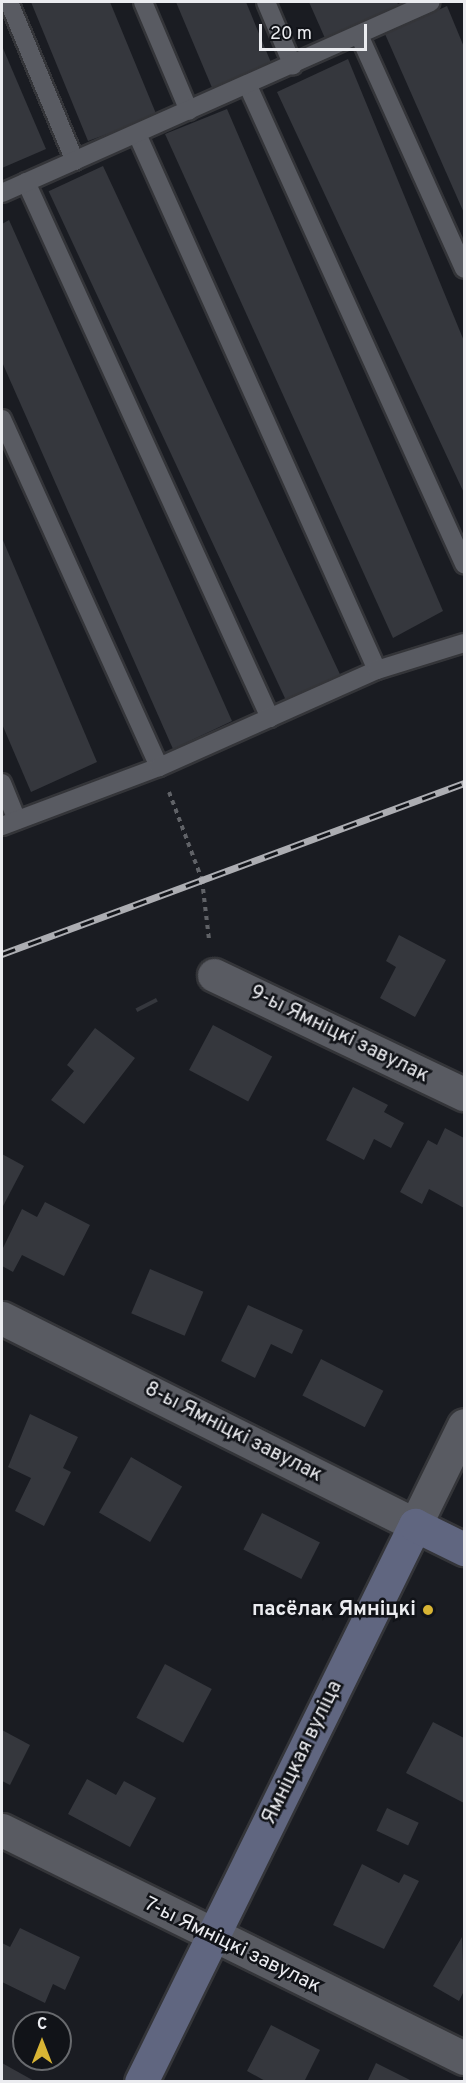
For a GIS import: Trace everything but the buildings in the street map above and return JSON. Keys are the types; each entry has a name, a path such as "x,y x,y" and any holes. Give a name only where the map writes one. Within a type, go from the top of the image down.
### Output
{"main road":[{"name":"8-ы Ямніцкі завулак","path":"416,1525 465,1549"},
{"name":"Ямніцкая вуліца","path":"141,2082 416,1525"}],"street":[{"name":"9-ы Ямніцкі завулак","path":"214,975 465,1094"},
{"name":"8-ы Ямніцкі завулак","path":"2,1318 416,1525"},
{"name":"Ямніцкая вуліца","path":"416,1525 465,1425"},
{"name":"7-ы Ямніцкі завулак","path":"2,1830 212,1937 465,2058"}],"lane":[{"path":"9,2 75,161"},
{"path":"143,2 189,111"},
{"path":"267,2 293,66"},
{"path":"2,193 293,66 421,3"},
{"path":"359,35 465,269"},
{"path":"248,86 465,564"},
{"path":"138,134 377,670"},
{"path":"26,182 270,717"},
{"path":"2,419 159,766"},
{"path":"2,783 9,823 159,766 377,670 465,643"}],"path":[{"path":"159,766 202,880 214,975"}],"railway":[{"path":"2,954 464,783"}],"place":[{"name":"пасёлак Ямніцкі","path":"428,1610"}]}
